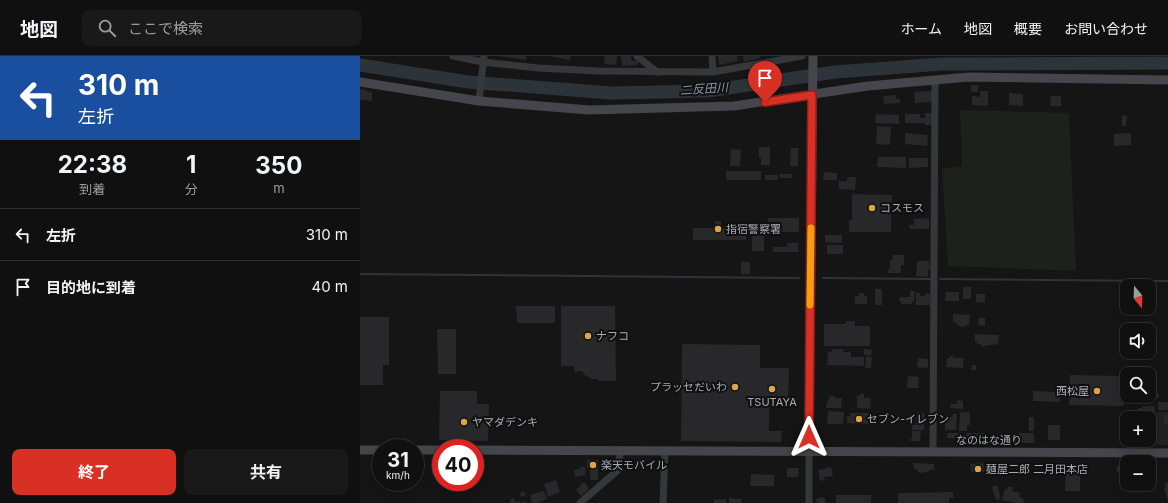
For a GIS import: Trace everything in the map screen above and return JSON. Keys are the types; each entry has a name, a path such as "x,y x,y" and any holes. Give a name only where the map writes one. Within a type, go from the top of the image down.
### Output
{"street":[{"path":"453,56 484,59 538,68 657,72 713,72 802,56"},
{"path":"637,56 657,72"},
{"path":"712,56 713,72"},
{"path":"809,503 813,58"},
{"path":"479,101 484,59"},
{"path":"360,82 479,101 589,110 623,110 734,106 868,86 969,78 1168,80"},
{"path":"933,452 935,80"},
{"path":"360,450 372,450"},
{"name":"なのはな通り","path":"484,450 1168,453"},
{"path":"580,503 617,471 619,466 620,451"},
{"path":"663,503 664,451"}],"shaded area":[{"path":"960,110 1069,113 1076,271 948,266 942,169 962,166"},
{"path":"1156,412 1168,412 1168,445 1156,445"}],"building":[{"path":"498,56 526,56 526,60"},
{"path":"549,56 571,56 570,60"},
{"path":"605,56 617,56 616,65 604,64"},
{"path":"621,56 631,56 632,61 638,60 638,65 622,66"},
{"path":"718,56 737,56 738,61 719,65"},
{"path":"743,56 760,56 761,58 744,62"},
{"path":"971,85 978,85 978,92 971,92"},
{"path":"360,89 372,92 372,101 360,100"},
{"path":"932,91 932,102 915,103 914,92"},
{"path":"980,91 988,91 988,106 972,105 972,96 980,97"},
{"path":"1009,93 1023,94 1023,106 1009,105"},
{"path":"896,95 896,99 900,99 900,103 884,104 883,96"},
{"path":"1051,96 1061,96 1061,106 1050,106"},
{"path":"925,113 933,113 933,125 925,125 925,123 905,123 905,114 920,114 920,118 925,118"},
{"path":"876,114 899,115 899,124 875,123"},
{"path":"1122,115 1127,116 1126,126 1122,126"},
{"path":"877,126 891,127 890,145 876,144"},
{"path":"905,133 928,135 927,146 905,144"},
{"path":"1131,133 1131,145 1114,146 1114,134"},
{"path":"759,147 770,147 770,165 761,165 761,158 759,158"},
{"path":"791,148 798,148 798,166 790,166"},
{"path":"731,149 741,150 740,166 730,166"},
{"path":"878,157 906,157 906,168 877,167"},
{"path":"909,158 928,158 928,167 909,168"},
{"path":"726,171 761,171 761,180 726,180"},
{"path":"824,172 837,173 837,180 823,180"},
{"path":"780,174 792,174 792,178 780,178"},
{"path":"765,175 778,175 778,180 765,180"},
{"path":"847,177 856,177 855,190 839,189 839,181 847,181"},
{"name":"コスモス","path":"852,194 892,195 891,232 849,232 849,220 852,220"},
{"path":"768,218 799,218 799,232 768,232"},
{"path":"929,218 929,229 910,229 909,225 914,225 914,219"},
{"path":"715,221 721,221 721,228 746,228 746,240 693,240 693,228 715,228"},
{"path":"764,228 764,251 752,251 752,229"},
{"path":"825,235 842,235 842,243 825,242"},
{"path":"787,243 798,243 798,252 773,252 773,247 787,247"},
{"path":"827,245 843,245 843,254 827,254"},
{"path":"893,255 904,255 904,265 901,265 901,273 888,273 888,269 890,269 890,260 893,260"},
{"path":"917,261 929,261 931,269 928,269 928,277 916,276"},
{"path":"741,262 750,262 750,274 741,274"},
{"path":"963,287 971,287 971,299 963,299"},
{"path":"875,289 882,289 882,305 875,305"},
{"path":"910,291 915,291 914,302 912,301 912,304 901,304 899,297 910,297"},
{"path":"946,292 959,292 959,301 945,301"},
{"path":"859,293 864,293 864,296 867,296 867,304 855,304 855,296 859,296"},
{"path":"916,293 920,293 920,296 930,294 930,305 916,305"},
{"path":"976,294 985,294 985,303 976,302"},
{"path":"516,306 555,306 555,323 517,323"},
{"name":"ナフコ","path":"561,306 615,306 616,381 598,381 598,379 592,379 583,374 583,371 574,372 574,366 561,366"},
{"path":"953,314 970,315 969,325 965,325 965,327 959,326 956,322 953,322"},
{"path":"360,317 389,317 389,365 383,365 383,385 360,385"},
{"path":"979,318 985,318 985,326 978,325"},
{"path":"846,321 855,321 855,326 870,326 870,346 824,346 824,324 845,324"},
{"path":"437,329 456,329 456,374 438,374"},
{"path":"975,334 999,335 998,345 994,343 994,345 981,346 981,344 977,344 977,342 975,342"},
{"name":"プラッセだいわ","path":"682,344 760,345 760,368 789,368 788,406 769,406 769,431 782,431 781,442 681,441"},
{"path":"832,349 844,349 843,352 851,352 851,357 864,357 864,366 827,365 828,352 832,352"},
{"path":"864,349 872,350 871,355 864,355"},
{"path":"866,356 872,357 871,368 865,368"},
{"path":"950,356 953,356 953,358 964,358 963,368 946,367 947,358 950,358"},
{"path":"918,358 928,359 928,368 917,367"},
{"path":"972,365 976,365 976,370 971,370"},
{"name":"西松屋","path":"1070,375 1120,376 1120,403 1124,403 1124,406 1069,405"},
{"path":"908,376 919,377 918,388 907,388"},
{"name":"ヤマダデンキ","path":"440,391 477,391 477,404 489,404 488,441 484,441 484,439 439,439"},
{"path":"1033,391 1060,392 1060,402 1033,401"},
{"path":"860,394 864,394 864,398 871,398 870,409 857,408 857,396 860,396"},
{"path":"1156,394 1159,394 1159,398 1156,398"},
{"path":"830,396 842,398 841,408 826,408"},
{"path":"957,400 963,401 963,409 950,408 950,404 957,404"},
{"path":"1158,402 1168,402 1168,410 1158,410"},
{"path":"1142,406 1155,406 1155,411 1138,411 1138,408 1142,408"},
{"path":"828,411 844,412 843,424 827,424"},
{"path":"917,412 924,413 924,430 912,430 912,425 916,425"},
{"path":"960,412 970,412 970,425 967,425 967,431 959,431"},
{"name":"セブン-イレブン","path":"850,413 871,413 870,424 847,423 847,416 850,416"},
{"path":"953,414 957,414 956,430 945,430 945,417 952,417"},
{"path":"1164,415 1168,415 1168,424 1164,424"},
{"path":"1029,417 1034,417 1034,431 1029,431"},
{"path":"1048,425 1060,425 1060,440 1048,440"},
{"path":"912,431 921,431 920,441 910,441 910,439 912,439"},
{"path":"948,433 961,433 961,439 947,438"},
{"path":"966,433 985,433 985,443 966,442"},
{"path":"1018,433 1034,433 1034,443 1018,443"},
{"path":"587,460 598,460 598,480 590,480 590,468 587,468"},
{"path":"913,463 934,464 934,469 923,473 918,472 918,470 914,468"},
{"name":"麺屋二郎 二月田本店","path":"983,463 984,467 986,467 986,472 971,472 970,464"},
{"path":"1066,465 1080,465 1080,491 1065,491"},
{"path":"1117,466 1120,466 1120,472 1117,472"},
{"path":"580,467 585,467 586,475 575,477 574,470 580,469"},
{"path":"831,467 833,476 824,477 825,480 820,481 818,470"},
{"path":"787,468 799,468 798,477 787,477"},
{"path":"751,474 774,475 774,486 750,486"},
{"path":"556,480 560,492 548,497 544,484"},
{"path":"1168,482 1168,501 1164,488 1166,487 1165,483"},
{"path":"583,483 585,483 589,489 581,496 576,490"},
{"path":"997,485 1001,499 996,500 992,487"},
{"path":"1008,487 1013,487 1012,491 1020,493 1019,497 1024,499 1023,503 1002,500 1005,489 1007,490"},
{"path":"524,491 526,495 521,497 520,493"},
{"path":"544,491 547,499 539,503 532,503 530,495"},
{"path":"953,492 953,498 949,498 949,503 898,503 898,493"},
{"path":"836,495 871,495 871,503 836,503"},
{"path":"824,497 826,503 817,503 816,499"},
{"path":"514,498 515,502 520,501 520,503 511,503 510,500"},
{"path":"729,498 742,499 741,503 729,503"},
{"path":"726,499 726,503 714,503 714,500"}],"waterway":[{"name":"二反田川","path":"360,65 468,82 611,93 708,91 835,72 942,64 1168,63"},
{"path":"360,274 799,278"},
{"path":"823,278 932,279"},
{"path":"940,279 1168,281"}],"slow traffic":[{"path":"810,305 811,228"}],"place":[{"name":"コスモス","path":"872,208"},
{"name":"指宿警察署","path":"718,229"},
{"name":"ナフコ","path":"588,336"},
{"name":"プラッセだいわ","path":"735,387"},
{"name":"TSUTAYA","path":"772,389"},
{"name":"西松屋","path":"1097,391"},
{"name":"セブン-イレブン","path":"859,419"},
{"name":"ヤマダデンキ","path":"464,422"},
{"name":"楽天モバイル","path":"593,465"},
{"name":"麺屋二郎 二月田本店","path":"978,469"}],"route":[{"path":"765,102 812,95 809,437"}]}
